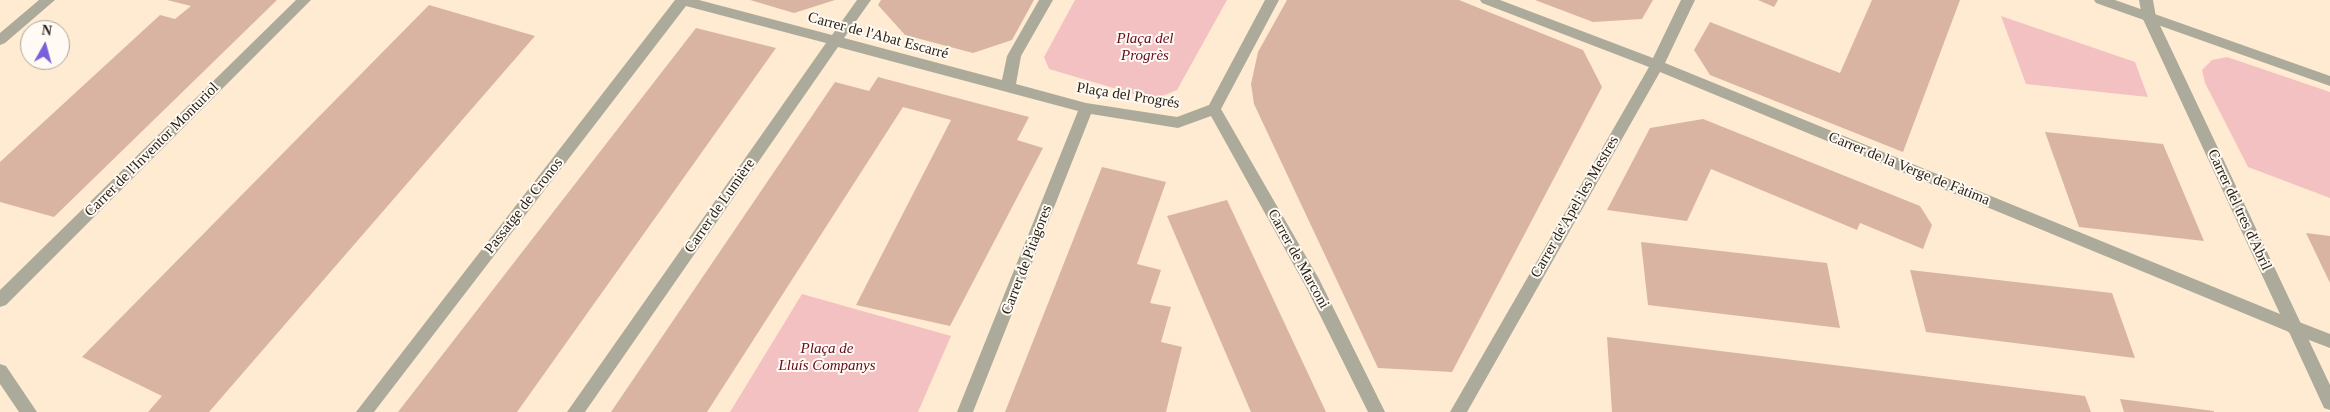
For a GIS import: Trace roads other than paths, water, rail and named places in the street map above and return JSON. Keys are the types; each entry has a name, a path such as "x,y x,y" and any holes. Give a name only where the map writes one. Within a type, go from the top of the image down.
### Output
{"street":[{"path":"0,40 48,0"},
{"name":"Carrer de l'Inventor Monturiol","path":"0,300 304,0"},
{"name":"Carrer de l'Abat Escarré","path":"682,0 1008,87"},
{"name":"Passatge de Cronos","path":"364,412 682,0"},
{"name":"Carrer de Lumière","path":"575,412 864,0"},
{"path":"1008,87 1014,56 1046,0"},
{"path":"1214,109 1272,0"},
{"name":"Carrer de la Verge de Fàtima","path":"1487,0 1657,65 2330,341"},
{"name":"Carrer de'Apel·les Mestres","path":"1458,412 1657,65 1688,0"},
{"path":"2101,0 2330,81"},
{"name":"Carrer del tres d'Abril","path":"2146,0 2149,17 2330,403"},
{"name":"Plaça del Progrés","path":"1008,87 1086,108 1178,123 1214,109"},
{"name":"Carrer de Pitàgores","path":"965,412 1086,108"},
{"name":"Carrer de Marconi","path":"1214,109 1313,284 1377,412"},
{"path":"0,371 29,412"}],"park label":[{"name":"Plaça del Progrès","path":"1145,48"},
{"name":"Plaça de Lluís Companys","path":"827,358"}]}
